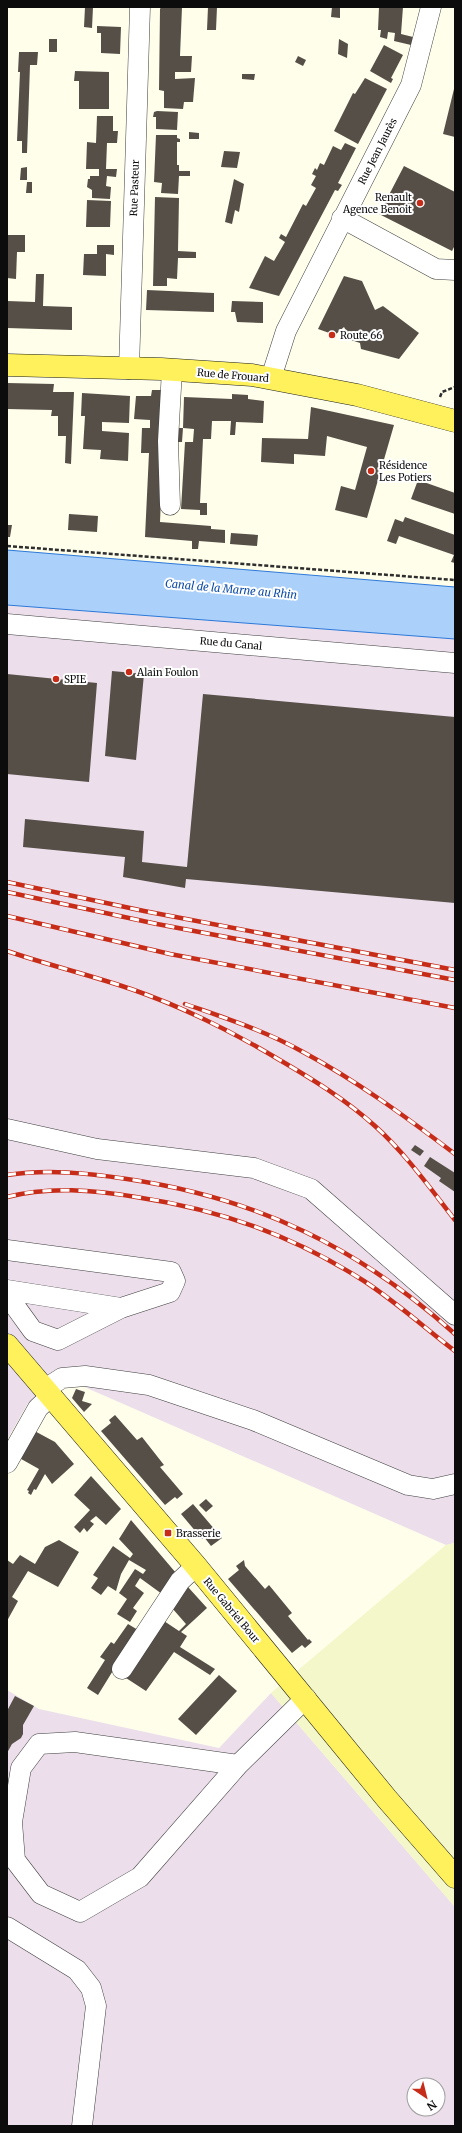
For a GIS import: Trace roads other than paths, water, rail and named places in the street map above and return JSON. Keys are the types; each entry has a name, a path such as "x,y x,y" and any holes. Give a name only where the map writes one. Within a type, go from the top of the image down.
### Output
{"main road":[{"name":"Rue de Frouard","path":"7,353 129,363 172,370 252,375 272,372 361,383 455,408"},
{"name":"Rue de Frouard","path":"7,365 255,363 272,372 455,420"},
{"name":"Rue Gabriel Bour","path":"7,1344 196,1566 306,1698 387,1799 455,1877"}],"street":[{"name":"Rue Pasteur","path":"129,363 140,7"},
{"name":"Rue Jean Jaurès","path":"272,372 286,331 342,218 411,86 431,7"},
{"path":"342,218 436,269 455,270"},
{"path":"170,505 168,441 172,370"},
{"name":"Rue du Canal","path":"7,624 455,663"},
{"path":"7,1129 97,1149 254,1168 312,1189 455,1315"},
{"path":"7,1250 171,1272 174,1281 170,1292 121,1308 58,1340 33,1331 7,1295"},
{"path":"7,1290 121,1308"},
{"path":"7,1463 48,1392 62,1378 85,1376 150,1385 253,1420 408,1485 433,1489 455,1484"},
{"path":"122,1669 180,1581 196,1566"},
{"path":"238,1765 75,1742 38,1744 21,1768 12,1822 15,1860 41,1894 80,1912 140,1876 238,1765 306,1698"},
{"path":"7,1927 77,1970 91,1988 96,2006 82,2126"}],"water":[{"name":"Canal de la Marne au Rhin","path":"7,550 455,587 455,639 7,605"}],"railway":[{"path":"7,882 144,911 455,970"},
{"path":"7,892 157,924 455,980"},
{"path":"7,916 170,954 455,1008"},
{"path":"7,951 116,984 188,1012 225,1029 316,1082 364,1116 386,1136 427,1183 455,1220"},
{"path":"185,1004 260,1031 289,1044 362,1087 455,1154"},
{"path":"7,1175 37,1172 67,1172 127,1179 219,1199 262,1213 303,1231 343,1252 381,1276 418,1303 455,1334"},
{"path":"7,1197 39,1191 55,1190 104,1192 167,1202 227,1217 283,1238 310,1250 337,1265 376,1289 455,1351"}],"place":[{"name":"Renault Agence Benoit","path":"420,203"},
{"name":"Route 66","path":"332,335"},
{"name":"Résidence Les Potiers","path":"371,471"},
{"name":"Alain Foulon","path":"129,672"},
{"name":"SPIE","path":"56,679"},
{"name":"Brasserie","path":"168,1533"}]}
